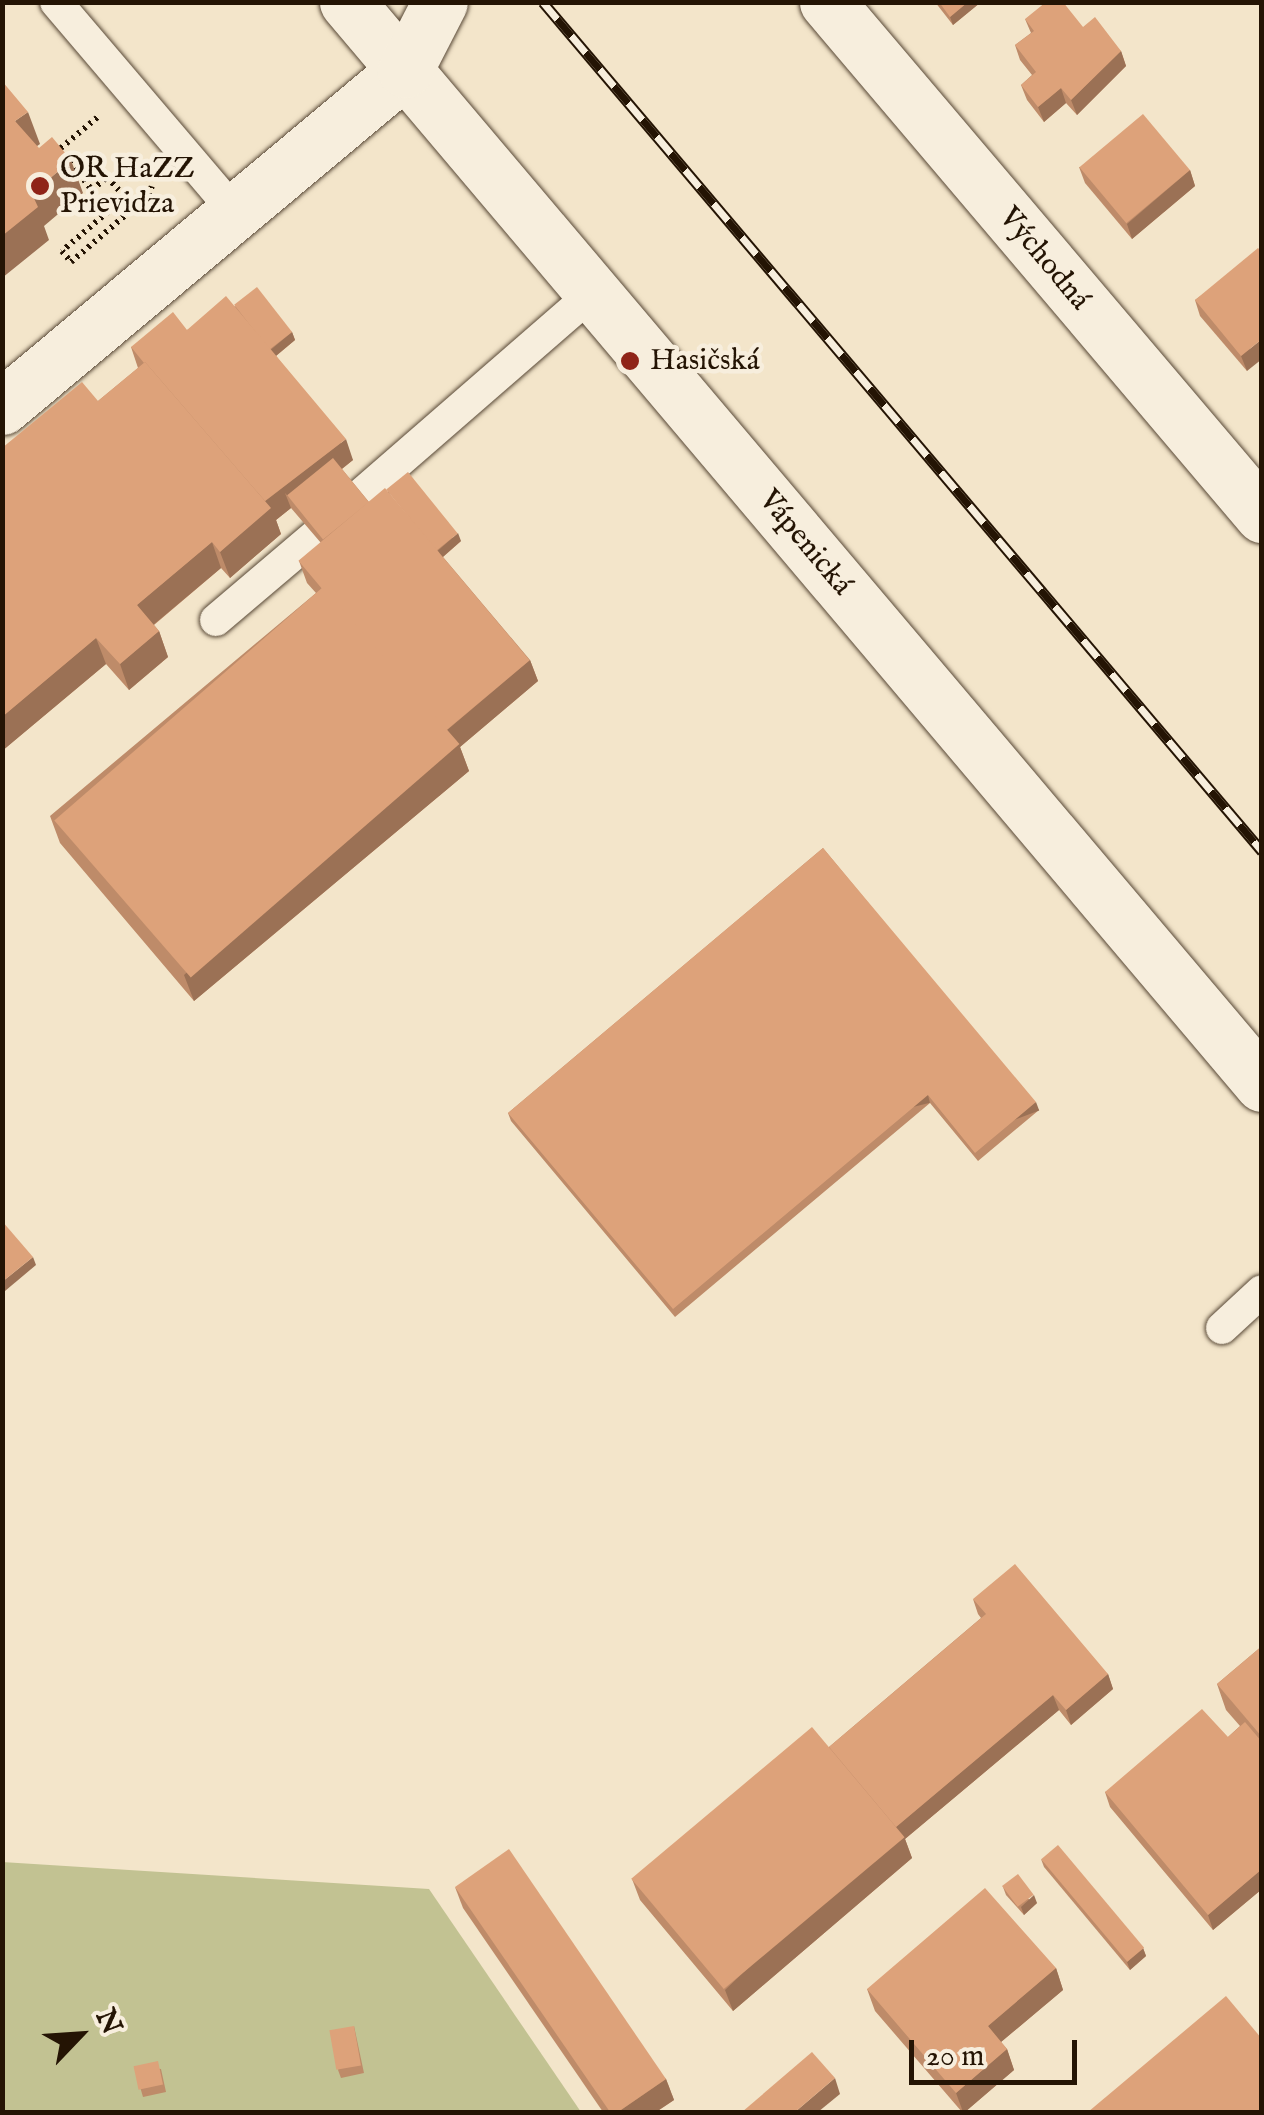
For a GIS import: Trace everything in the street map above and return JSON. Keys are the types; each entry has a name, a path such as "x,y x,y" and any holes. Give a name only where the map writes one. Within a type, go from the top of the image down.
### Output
{"street":[{"name":"Vápenická","path":"347,2 1262,1084"},
{"path":"2,407 404,70 440,2"},
{"name":"Východná","path":"827,2 1262,515"}],"lane":[{"path":"56,2 234,212"},
{"path":"358,498 593,292"},
{"path":"216,620 315,536"},
{"path":"1222,1328 1262,1291"}],"path":[{"path":"49,158 97,118"},
{"path":"60,150 92,190 107,178 126,197 62,251 71,262 149,195 156,171"}],"green space":[{"path":"2,1862 429,1889 581,2112 3,2112"}],"building":[{"path":"939,2 968,2 950,17"},
{"path":"1046,2 1063,2 1083,27 1095,17 1121,51 1071,100 1061,88 1038,107 1021,85 1036,72 1015,45 1034,31 1025,19"},
{"path":"2,81 28,112 15,121 39,148 52,137 71,160 32,194 38,207 2,236"},
{"path":"1143,114 1190,170 1126,223 1079,167"},
{"path":"1258,248 1262,252 1262,339 1241,356 1195,300"},
{"path":"257,287 292,332 269,350 234,305"},
{"path":"226,296 346,439 265,501 131,347 173,312 187,330"},
{"path":"145,362 271,508 220,552 212,542 137,605 159,631 120,664 96,638 2,717 2,448 82,382 98,401"},
{"path":"333,458 369,502 323,539 287,495"},
{"path":"408,472 458,533 436,551 386,490"},
{"path":"385,488 530,660 443,733 298,561"},
{"path":"323,587 459,744 191,978 54,821"},
{"path":"823,848 1036,1102 975,1153 928,1095 673,1309 508,1113"},
{"path":"2,1221 33,1257 2,1282"},
{"path":"1015,1564 1108,1674 1066,1710 1053,1695 896,1827 829,1747 986,1614 973,1599"},
{"path":"1262,1646 1262,1737 1217,1684"},
{"path":"1202,1709 1228,1737 1245,1722 1262,1742 1262,1869 1208,1915 1105,1792"},
{"path":"812,1727 905,1837 724,1989 631,1879"},
{"path":"1058,1845 1144,1948 1127,1962 1041,1859"},
{"path":"509,1849 666,2079 618,2112 610,2112 455,1887"},
{"path":"1018,1874 1034,1895 1018,1907 1002,1886"},
{"path":"985,1888 1056,1968 988,2026 1007,2049 956,2093 867,1989"},
{"path":"1226,1996 1262,2039 1262,2112 1088,2112"},
{"path":"354,2026 361,2065 336,2070 329,2030"},
{"path":"812,2052 835,2078 795,2112 742,2112"},
{"path":"158,2061 163,2084 139,2090 134,2066"}],"railway":[{"path":"543,2 1262,851"}],"place":[{"name":"OR HaZZ Prievidza","path":"40,186"},
{"name":"Hasičská","path":"630,361"}]}
